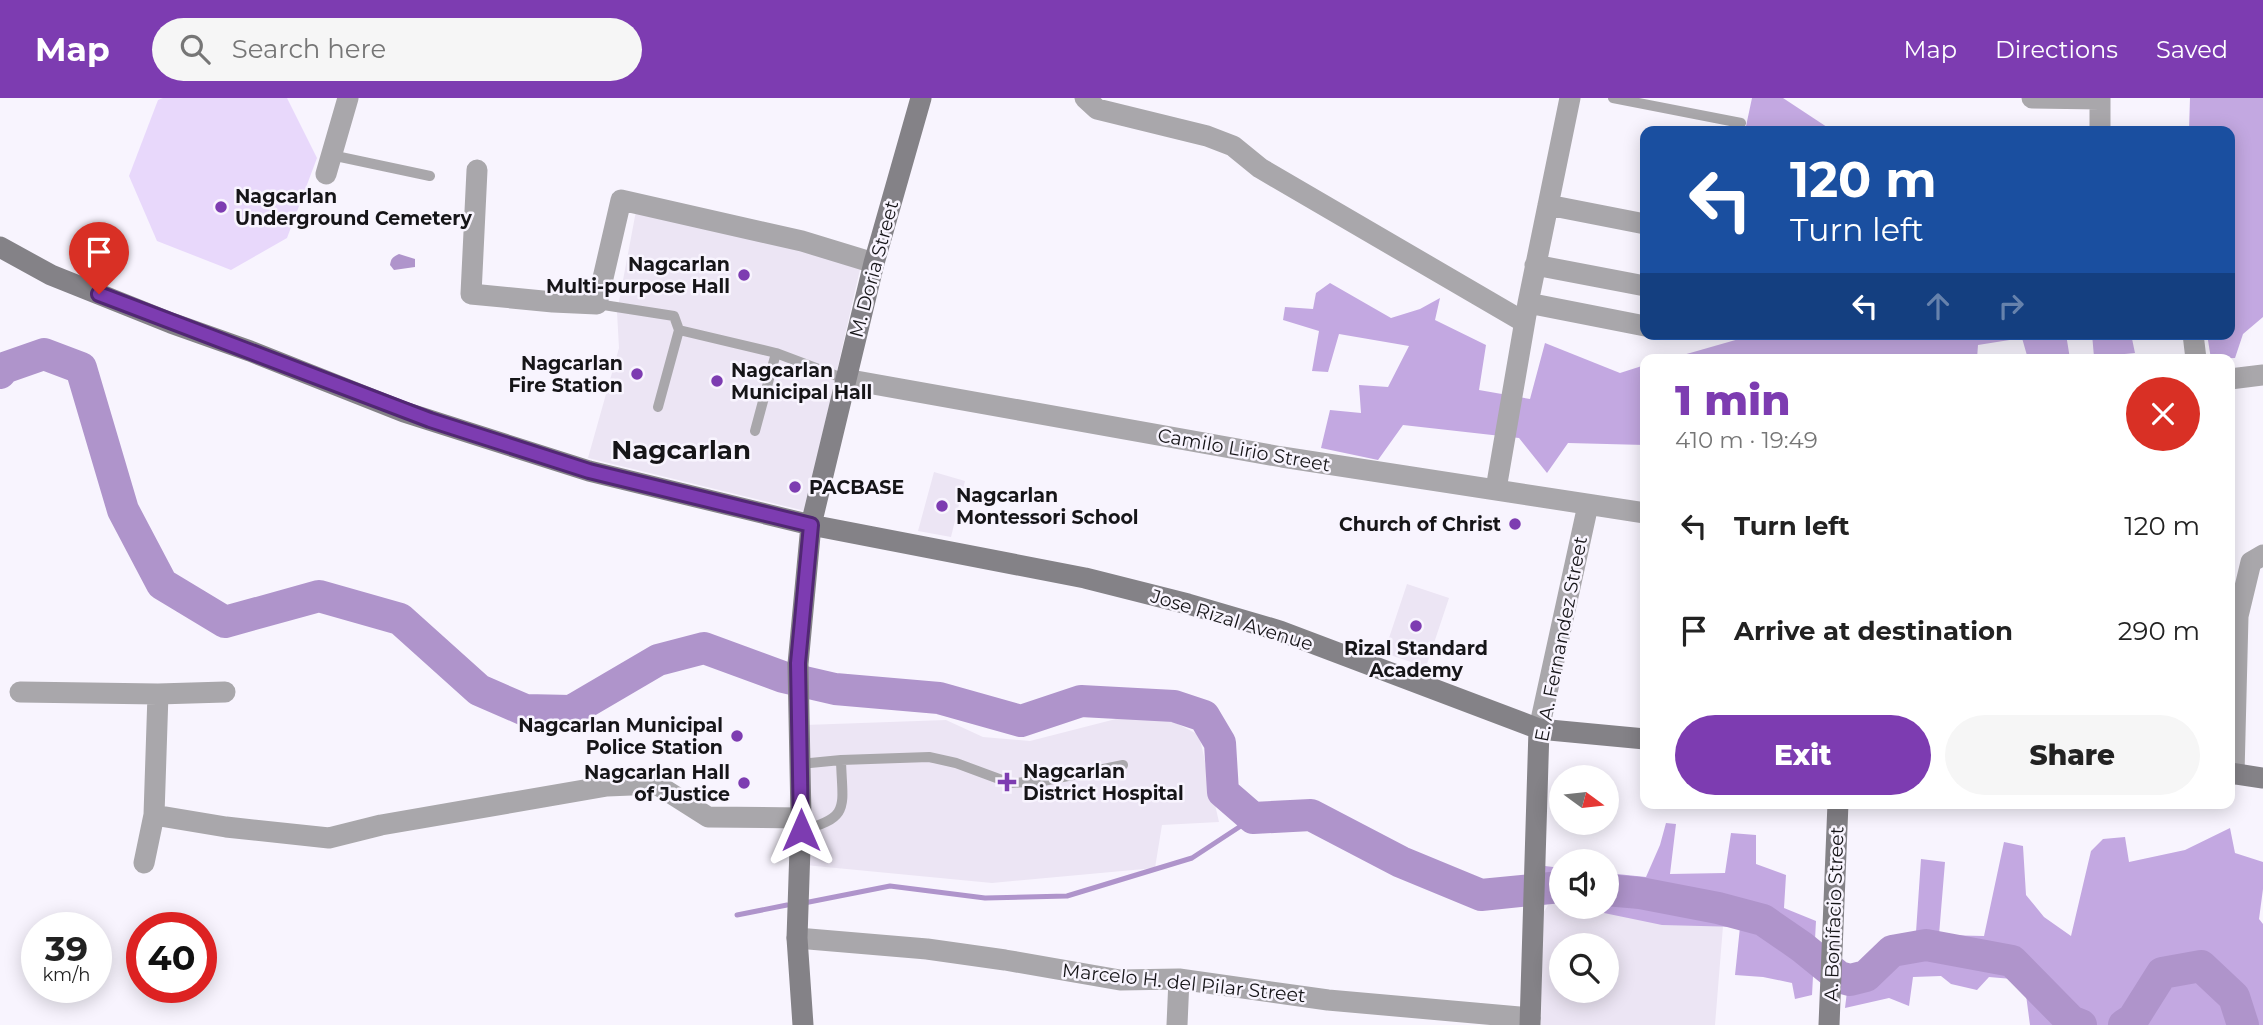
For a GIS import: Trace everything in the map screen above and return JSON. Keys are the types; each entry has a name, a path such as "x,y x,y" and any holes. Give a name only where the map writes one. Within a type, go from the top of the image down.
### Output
{"main road":[{"name":"M. Doria Street","path":"803,1025 797,938 801,824 798,663 811,525 874,262 921,98"},
{"name":"Jose Rizal Avenue","path":"0,247 63,280 404,412 589,471 811,525 1085,578 1188,604 1280,631 1539,729 1640,739"},
{"name":"E. A. Fernandez Street","path":"1530,1021 1539,729"},
{"path":"2235,773 2263,778"},
{"name":"A. Bonifacio Street","path":"1829,1015 1838,809"}],"street":[{"path":"329,164 348,98"},
{"path":"1085,98 1097,109 1207,136 1233,146 1260,168 1526,312 1640,325"},
{"path":"1496,489 1526,312 1570,98"},
{"path":"2032,98 2100,98 2100,126"},
{"path":"477,170 471,294 597,304 621,200 802,241 874,262"},
{"path":"1548,205 1640,222"},
{"path":"1535,265 1640,285"},
{"path":"2235,378 2263,375"},
{"name":"Camilo Lirio Street","path":"845,379 1282,457 1640,512"},
{"name":"E. A. Fernandez Street","path":"1539,729 1588,505"},
{"path":"2235,610 2251,562 2263,555"},
{"path":"20,692 225,692"},
{"path":"144,863 154,815 158,694"},
{"path":"154,815 226,827 329,838 381,825 607,786 656,784 708,817 801,824"},
{"name":"Marcelo H. del Pilar Street","path":"797,938 927,949 1119,980 1179,979 1417,1012 1530,1021"},
{"path":"1177,1025 1179,979"}],"lane":[{"path":"1614,98 1741,123"},
{"path":"329,164 430,176"},
{"path":"597,304 674,316 679,330 658,407"},
{"path":"679,330 776,354 845,379"},
{"path":"755,431 776,354"},
{"path":"800,764 929,757 956,763 1010,783 1044,781 1124,765"},
{"path":"801,824 824,825 840,812 841,760"}],"shaded area":[{"name":"Nagcarlan Underground Cemetery","path":"287,98 317,158 287,238 231,270 157,241 129,176 158,100"},
{"path":"1752,98 1783,98 1825,126 1746,126"},
{"path":"2190,98 2263,98 2263,317 2243,334 2235,358 2235,354 2210,354 2208,340 2235,340 2235,126 2189,126"},
{"path":"636,211 861,265 805,511 588,458 619,348 617,312"},
{"path":"399,254 415,259 415,267 394,270 390,265 391,261"},
{"path":"1330,283 1391,318 1420,309 1440,298 1435,320 1486,345 1479,390 1530,399 1545,343 1620,373 1640,367 1640,445 1568,443 1547,473 1519,438 1403,425 1378,460 1321,448 1330,410 1361,413 1359,385 1388,387 1409,346 1339,334 1328,372 1312,371 1319,331 1283,320 1285,307 1313,309 1316,293"},
{"path":"1736,340 2009,340 1978,345 1977,354 1686,354"},
{"path":"2023,340 2067,340 2069,354 2027,354"},
{"path":"2093,340 2132,340 2135,353 2125,354 2094,354"},
{"name":"Nagcarlan Montessori School","path":"934,472 965,481 951,537 918,531"},
{"name":"Rizal Standard Academy","path":"1407,584 1449,598 1426,667 1384,653"},
{"name":"Nagcarlan District Hospital","path":"1151,710 1199,735 1219,822 1162,825 1155,868 992,883 805,865 805,725 946,720 983,737 1030,741"},
{"path":"1666,823 1676,824 1670,874 1725,873 1731,833 1756,835 1756,864 1786,875 1784,908 1816,921 1812,995 1795,999 1792,983 1735,975 1740,927 1662,925 1619,916 1619,874 1646,877"},
{"path":"2230,828 2235,853 2263,862 2259,919 2263,924 2263,1025 2030,1025 2024,980 1989,977 1977,990 1951,984 1941,976 1913,977 1909,1006 1889,998 1845,1008 1849,975 1894,954 1910,954 1916,932 1921,859 1945,862 1939,935 1984,936 2004,842 2023,846 2026,895 2044,917 2071,936 2091,851 2103,839 2125,837 2129,862 2185,850"},
{"path":"1545,866 1549,866 1549,901 1545,900"},
{"path":"1549,903 1549,919 1619,919 1619,910 1723,926 1715,1025 1541,1025 1542,915"}],"waterway":[{"path":"0,373 4,368 44,354 81,368 123,510 162,584 225,622 319,596 400,619 479,690 525,710 571,711 658,660 704,648 783,677 835,689 939,698 1021,721 1081,701 1174,706 1204,716 1220,743 1223,792 1253,818 1311,815 1401,862 1481,895 1549,888"},
{"path":"804,903 890,886 985,898 1067,896 1192,858 1253,818"},
{"path":"1619,891 1718,908 1763,920 1839,977 1850,980 1866,976 1892,951 1926,945 2012,961 2071,1021 2081,1025"},
{"path":"737,915 787,905"},
{"path":"2124,1025 2133,1019 2162,973 2201,966 2234,997 2243,1025"}],"place":[{"name":"Nagcarlan Underground Cemetery","path":"221,207"},
{"name":"Nagcarlan Multi-purpose Hall","path":"744,275"},
{"name":"Nagcarlan Fire Station","path":"637,374"},
{"name":"Nagcarlan Municipal Hall","path":"717,381"},
{"name":"PACBASE","path":"795,487"},
{"name":"Nagcarlan Montessori School","path":"942,506"},
{"name":"Church of Christ","path":"1515,524"},
{"name":"Rizal Standard Academy","path":"1416,626"},
{"name":"Nagcarlan Municipal Police Station","path":"737,736"},
{"name":"Nagcarlan District Hospital","path":"1007,782"},
{"name":"Nagcarlan Hall of Justice","path":"744,783"}],"district":[{"name":"Nagcarlan","path":"681,450"}],"route":[{"path":"99,294 404,412 589,471 811,525 798,663 801,830"}]}
